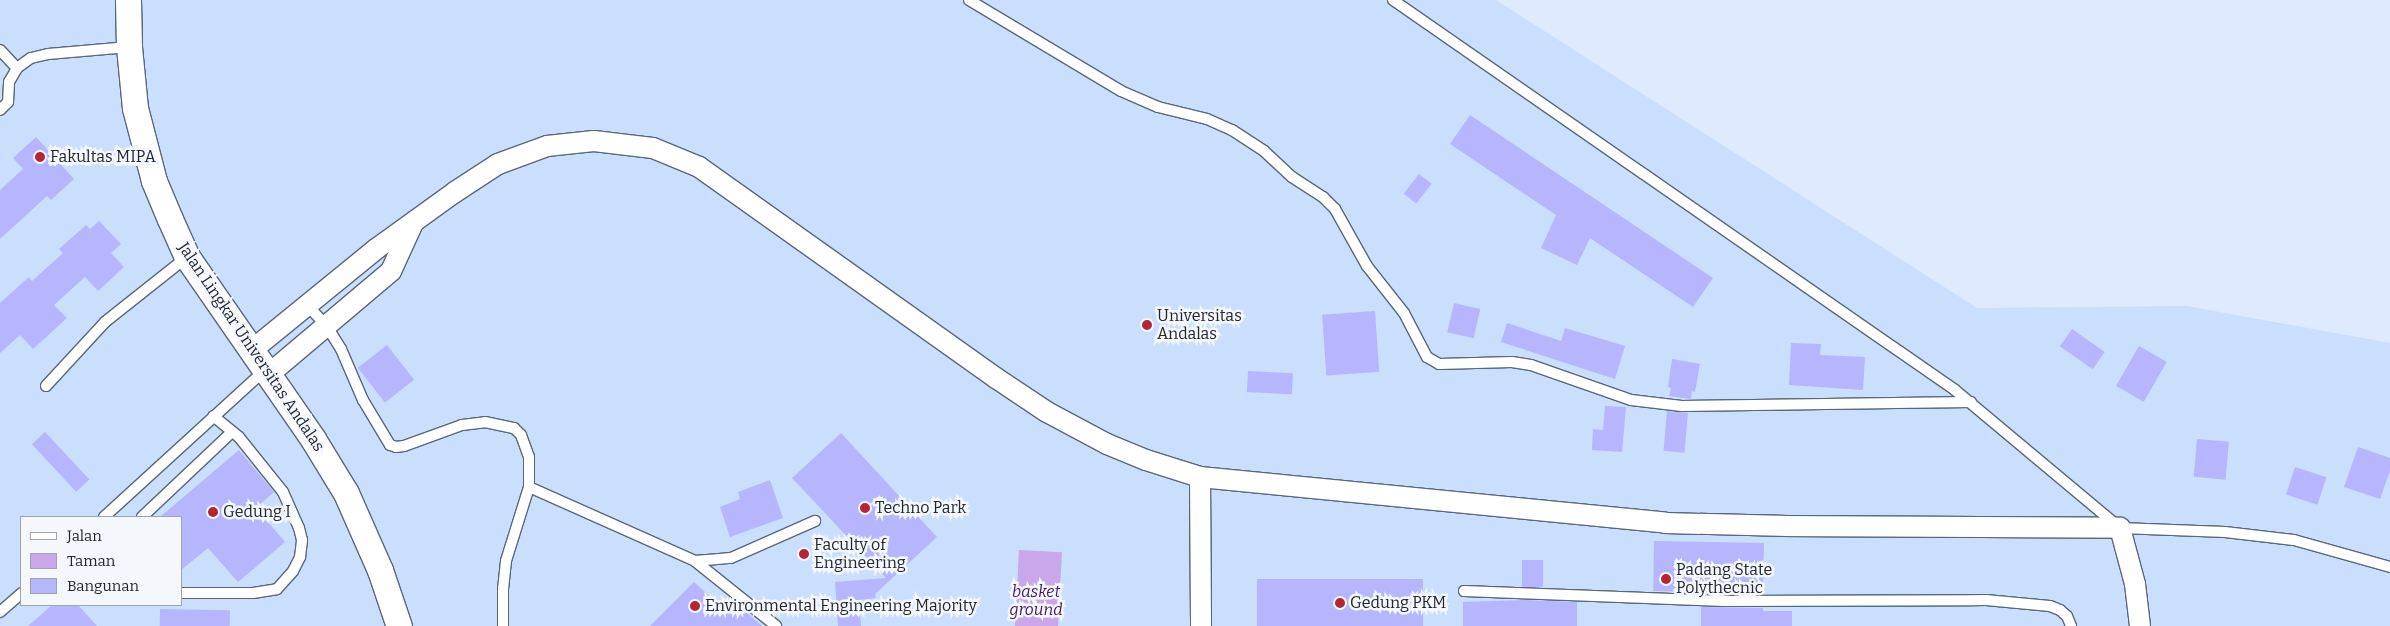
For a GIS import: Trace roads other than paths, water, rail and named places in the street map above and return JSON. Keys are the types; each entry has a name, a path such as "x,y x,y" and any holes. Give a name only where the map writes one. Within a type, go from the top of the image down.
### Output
{"street":[{"name":"Jalan Lingkar Universitas Andalas","path":"128,0 128,47 135,108 154,181 186,257 313,439 346,493 380,570 399,626"},
{"path":"261,365 308,306 415,219 498,164 546,146 594,141 653,148 699,167 1047,412 1138,457 1200,477 1665,523 1797,527 2120,528 2135,584 2140,626"},
{"path":"261,365 326,325 390,271 415,219"},
{"path":"1200,477 1201,626"}],"lane":[{"path":"969,0 1121,92 1158,106 1207,119 1232,130 1264,151 1292,177 1323,197 1334,209 1367,266 1404,313 1427,357 1439,364 1512,362 1531,365 1631,400 1682,406 1971,402"},
{"path":"1393,0 1564,117 1971,402 2120,528 2225,532 2294,540 2390,567"},
{"path":"0,110 8,102 9,82 17,68 31,58 48,54 128,47"},
{"path":"0,50 17,68"},
{"path":"46,386 105,322 186,257"},
{"path":"308,306 326,325 341,349 363,400 390,445 396,447 404,446 462,425 485,422 503,424 514,428 525,443 529,457 529,487 506,561 503,588 504,626"},
{"path":"105,516 213,416 261,365"},
{"path":"182,593 253,593 277,589 292,571 300,557 302,540 290,503 258,460 232,432 213,416"},
{"path":"143,516 232,432"},
{"path":"529,487 695,561 776,626"},
{"path":"695,561 731,558 814,521"},
{"path":"1464,591 1724,601 1986,600 2050,606 2060,610 2067,616 2071,626"},
{"path":"0,612 20,595"}],"place":[{"name":"Fakultas MIPA","path":"40,157"},
{"name":"Universitas Andalas","path":"1147,325"},
{"name":"Techno Park","path":"865,508"},
{"name":"Gedung I","path":"213,512"},
{"name":"Faculty of Engineering","path":"804,554"},
{"name":"Padang State Polythecnic","path":"1666,579"},
{"name":"Gedung PKM","path":"1340,603"},
{"name":"Environmental Engineering Majority","path":"695,606"}],"park label":[{"name":"basket ground","path":"1036,601"}]}
